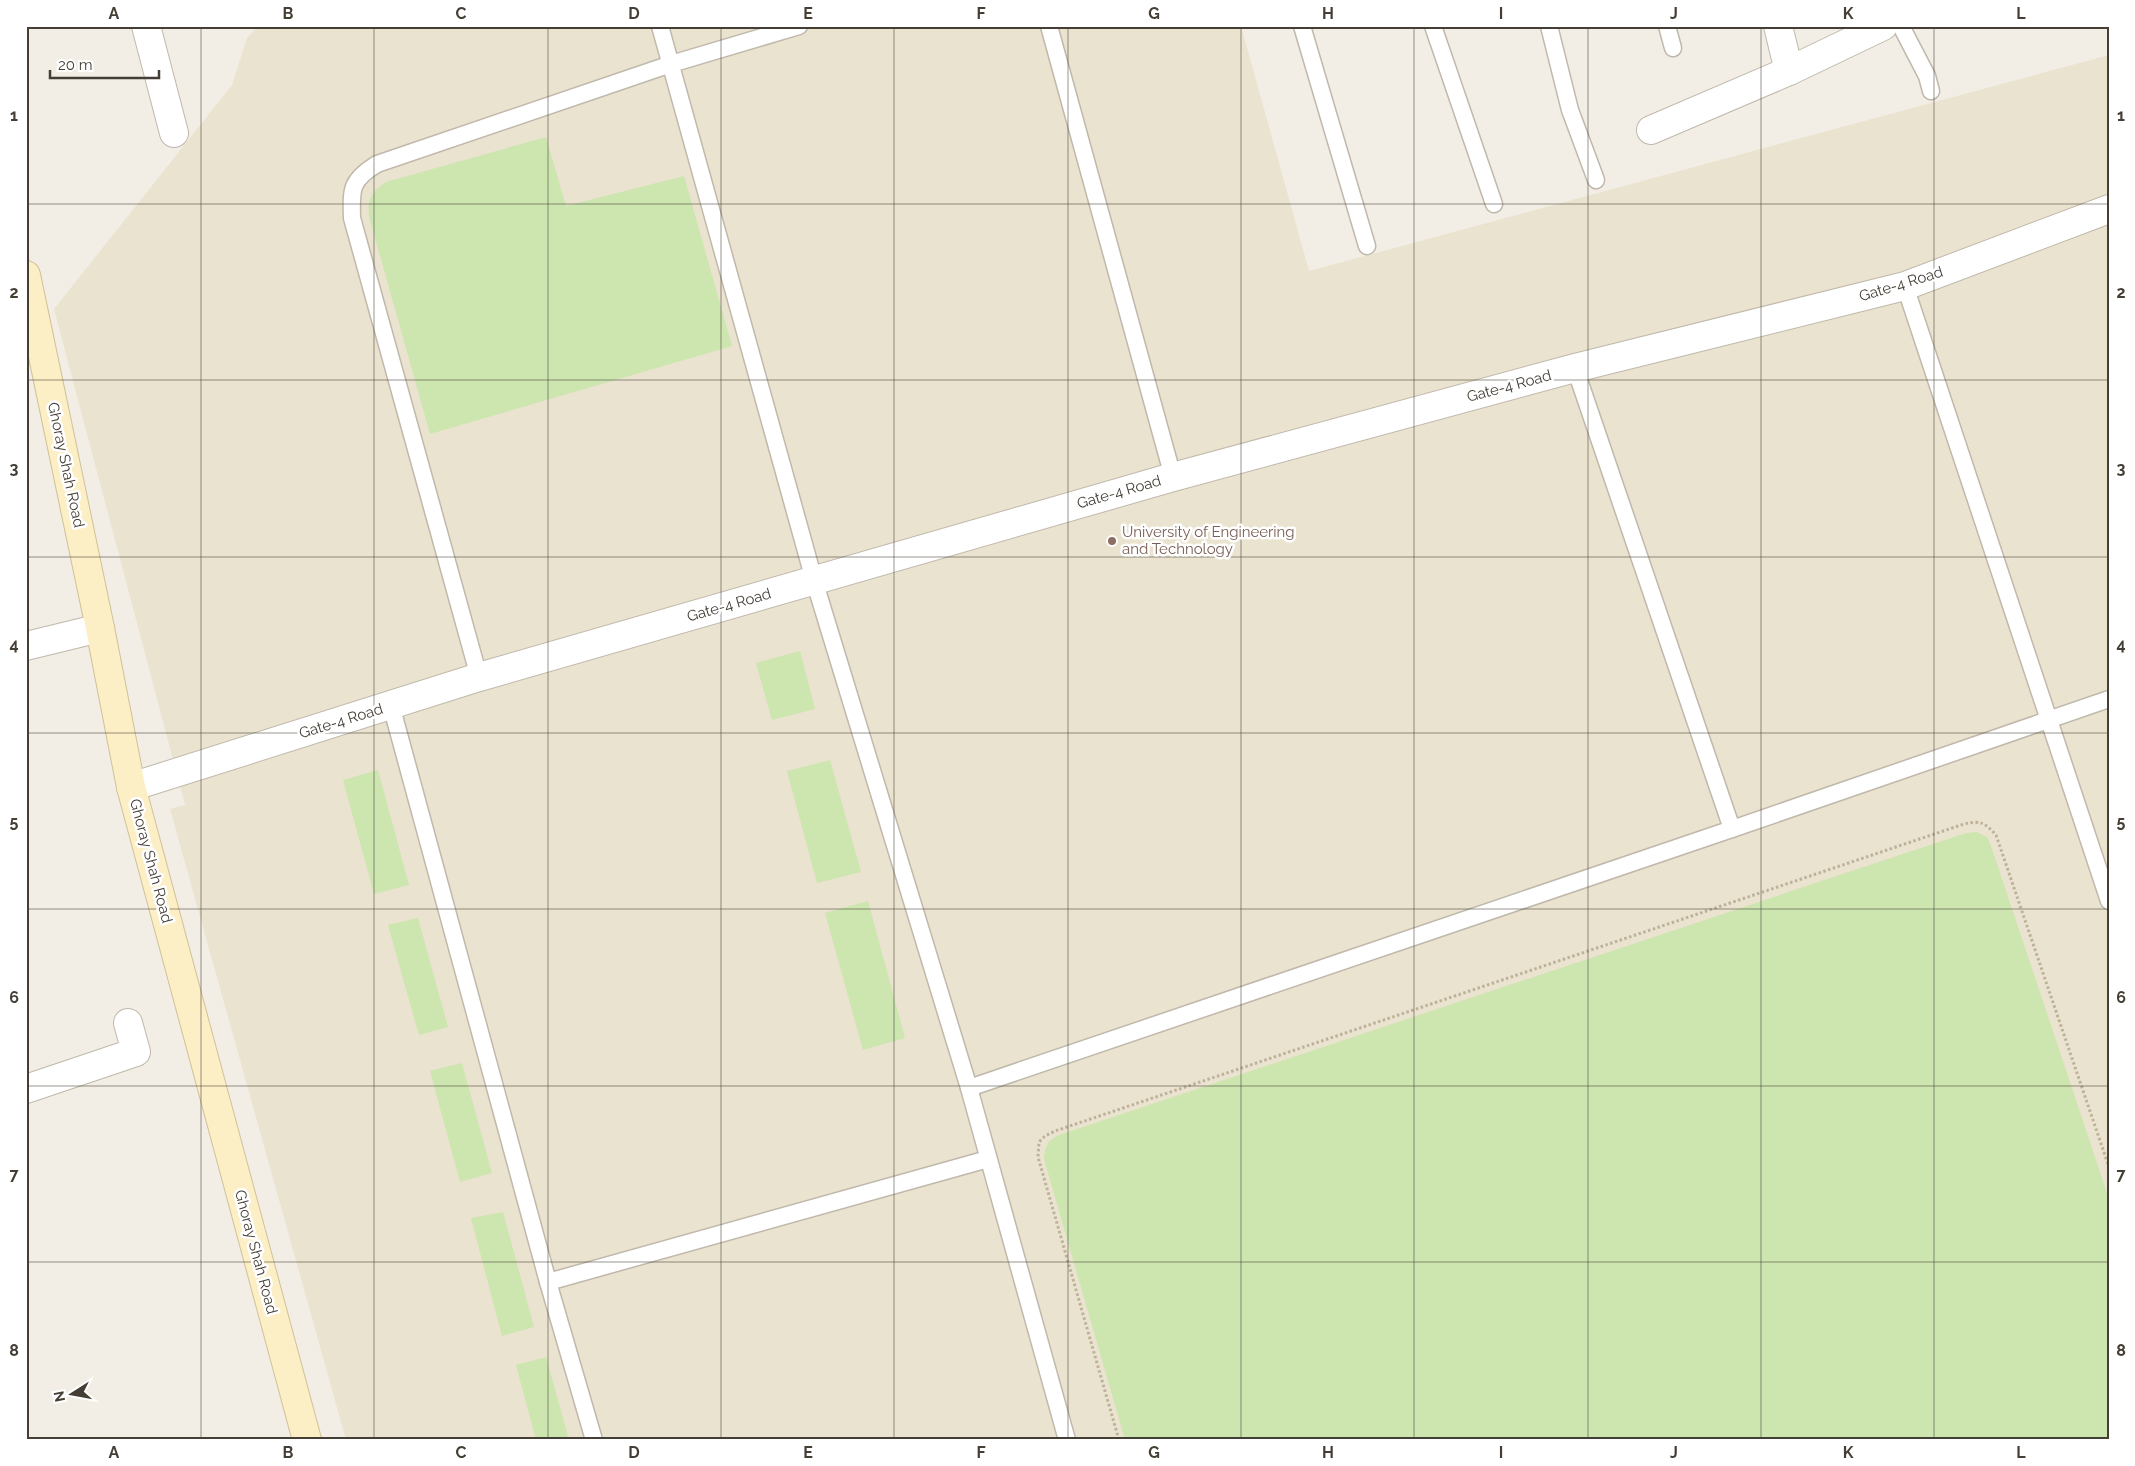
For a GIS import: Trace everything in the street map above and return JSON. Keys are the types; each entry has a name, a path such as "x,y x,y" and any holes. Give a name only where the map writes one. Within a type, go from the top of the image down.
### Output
{"main road":[{"name":"Ghoray Shah Road","path":"26,275 100,628 131,787 307,1440"}],"street":[{"path":"146,26 174,133"},
{"path":"1778,26 1789,71"},
{"path":"1651,130 1789,71 1850,34 1884,26"},
{"name":"Gate-4 Road","path":"131,787 479,677 1173,477 1575,368 1905,286 2109,209"},
{"path":"26,646 100,628"},
{"path":"26,1089 136,1052 128,1024"}],"lane":[{"path":"660,26 814,580 969,1088 1067,1440"},
{"path":"479,677 352,218 351,194 360,174 377,164 671,64 799,26"},
{"path":"1049,26 1173,477"},
{"path":"1302,26 1367,246"},
{"path":"1433,26 1494,204"},
{"path":"1548,26 1570,110 1596,180"},
{"path":"1666,26 1672,48"},
{"path":"1901,26 1927,76 1931,91"},
{"path":"1905,286 2047,719 2109,901"},
{"path":"1575,368 1732,829"},
{"path":"969,1088 2109,699"},
{"path":"391,705 548,1282 594,1440"},
{"path":"548,1282 988,1159"}],"path":[{"path":"1119,1440 1038,1157 1039,1142 1045,1136 1074,1124 1964,824 1976,821 1986,825 1996,835 2109,1168"}],"shaded area":[{"name":"University of Engineering and Technology","path":"258,26 1241,26 1309,271 2109,55 2109,1440 346,1440 170,809 185,805 54,309 232,85 247,38"}],"green space":[{"path":"546,137 566,206 684,176 732,346 430,434 370,220 369,203 376,190 386,182"},
{"path":"800,651 815,709 772,720 756,663"},
{"path":"830,760 861,872 817,883 787,771"},
{"path":"378,770 409,885 374,894 343,780"},
{"path":"1977,832 1988,838 2109,1199 2109,1440 1125,1440 1044,1159 1046,1147 1052,1139 1059,1135 1966,833"},
{"path":"868,901 905,1038 863,1050 825,913"},
{"path":"418,918 448,1027 419,1035 388,925"},
{"path":"462,1063 492,1173 460,1182 430,1071"},
{"path":"503,1212 534,1327 502,1336 471,1218"},
{"path":"546,1357 569,1440 536,1440 516,1365"}],"place":[{"name":"University of Engineering and Technology","path":"1112,541"}]}
